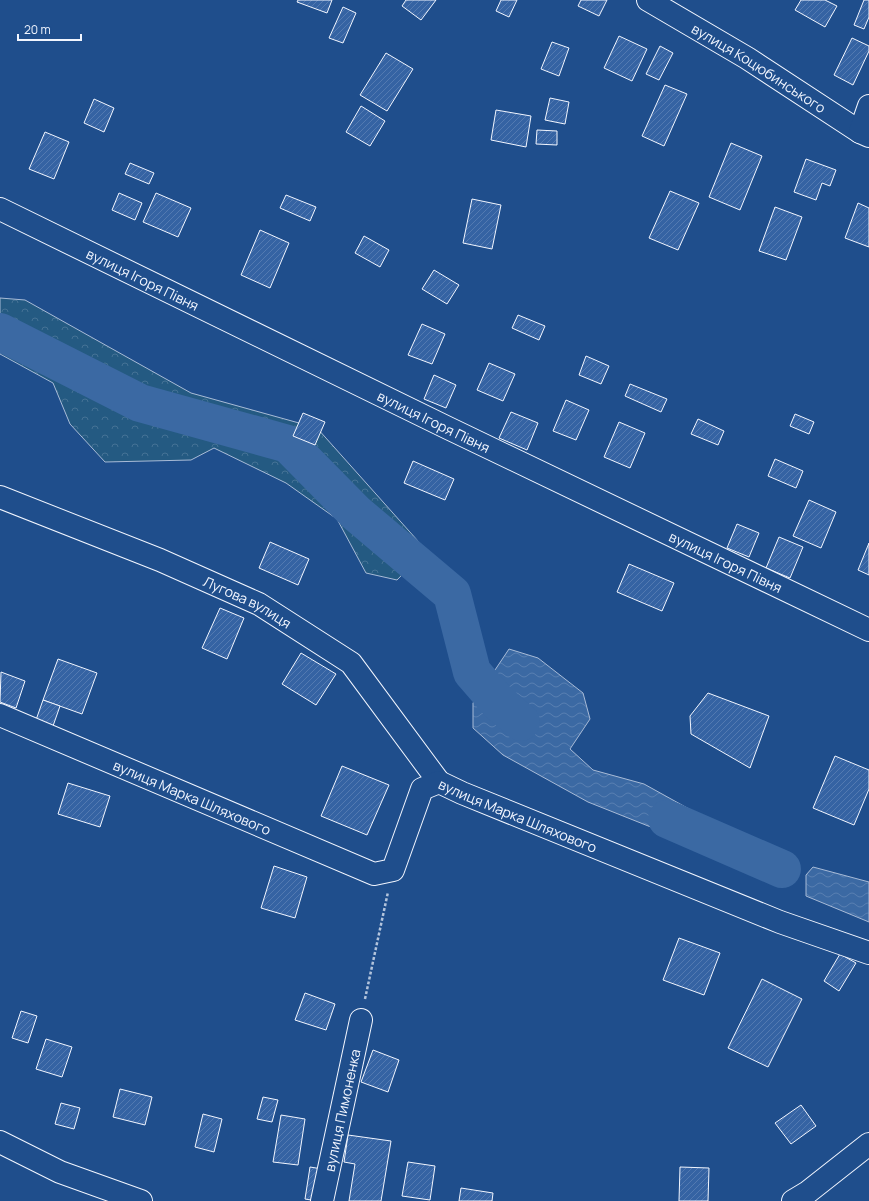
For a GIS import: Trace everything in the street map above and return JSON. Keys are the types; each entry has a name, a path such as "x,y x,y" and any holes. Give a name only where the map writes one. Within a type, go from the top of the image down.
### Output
{"street":[{"name":"вулиця Коцюбинського","path":"648,0 747,58 864,134"},
{"path":"864,134 869,106"},
{"name":"вулиця Ігоря Півня","path":"0,209 448,428 869,630"},
{"name":"Лугова вулиця","path":"0,497 160,560 259,604 351,664 439,782"},
{"name":"вулиця Марка Шляхового","path":"0,715 374,874 393,870 422,789 439,782 462,794 780,922 869,953"},
{"name":"вулиця Пимоненка","path":"322,1201 361,1020"},
{"path":"0,1142 60,1172 141,1201"},
{"path":"802,1198 869,1144"}],"path":[{"path":"361,1020 393,870"}],"green space":[{"path":"0,298 25,300 191,393 317,428 426,550 397,580 366,573 337,519 286,483 214,448 191,460 105,462 70,424 53,383 0,354"}],"water":[{"path":"509,649 538,658 583,693 590,719 570,749 593,770 644,784 718,825 711,851 588,802 503,755 473,728 473,703"},
{"path":"813,867 869,882 869,922 806,896 806,875"}],"building":[{"path":"298,0 332,0 327,13 297,2"},
{"path":"406,0 436,0 421,20 402,6"},
{"path":"501,0 517,0 509,17 496,11"},
{"path":"581,0 607,0 599,16 578,6"},
{"path":"801,0 825,0 837,6 825,27 795,10"},
{"path":"864,0 869,0 869,17 864,29 854,25"},
{"path":"343,7 356,13 343,43 329,38"},
{"path":"619,36 647,49 632,81 604,68"},
{"path":"852,38 869,46 869,51 853,85 834,75"},
{"path":"552,42 569,48 559,76 541,69"},
{"path":"660,46 673,53 659,80 646,74"},
{"path":"386,53 413,69 387,111 360,95"},
{"path":"665,85 687,94 664,146 642,136"},
{"path":"550,98 569,102 565,124 545,120"},
{"path":"94,99 114,108 104,132 84,123"},
{"path":"361,106 385,121 370,146 346,132"},
{"path":"496,110 531,116 526,147 491,140"},
{"path":"537,130 557,131 557,145 536,144"},
{"path":"45,132 69,142 54,179 29,169"},
{"path":"731,143 762,156 740,210 709,197"},
{"path":"806,159 836,170 830,186 822,183 816,200 794,192"},
{"path":"130,163 154,173 149,184 125,174"},
{"path":"670,191 699,203 678,250 649,238"},
{"path":"119,193 142,203 135,220 112,210"},
{"path":"156,193 191,208 178,237 143,222"},
{"path":"286,195 316,207 310,221 280,208"},
{"path":"472,199 501,205 492,249 463,243"},
{"path":"858,203 869,208 869,247 845,238"},
{"path":"775,207 802,217 786,260 759,251"},
{"path":"260,230 289,243 270,288 241,275"},
{"path":"364,236 389,250 380,267 355,253"},
{"path":"434,270 459,285 447,304 422,289"},
{"path":"518,315 545,326 539,340 512,328"},
{"path":"422,324 445,334 432,364 408,355"},
{"path":"586,356 609,366 601,384 579,375"},
{"path":"489,363 515,374 503,401 477,390"},
{"path":"434,375 456,385 446,408 424,399"},
{"path":"630,384 667,399 661,412 625,396"},
{"path":"566,400 589,410 576,440 553,431"},
{"path":"511,412 538,423 527,450 499,438"},
{"path":"303,413 325,422 315,445 293,436"},
{"path":"795,414 814,422 809,434 790,426"},
{"path":"698,419 724,431 718,445 691,434"},
{"path":"619,422 645,433 630,468 604,457"},
{"path":"775,459 803,471 796,488 768,476"},
{"path":"413,461 454,479 445,500 404,483"},
{"path":"809,500 836,512 821,548 793,536"},
{"path":"737,524 759,533 749,557 727,548"},
{"path":"779,537 803,547 790,578 766,568"},
{"path":"270,542 309,559 298,585 259,568"},
{"path":"869,543 869,575 858,570"},
{"path":"629,564 674,583 662,611 617,592"},
{"path":"220,608 244,618 227,659 202,648"},
{"path":"301,653 336,674 316,705 282,684"},
{"path":"58,659 97,673 82,714 43,700"},
{"path":"1,672 25,681 16,708 0,702"},
{"path":"708,693 769,716 750,768 691,734 690,716"},
{"path":"43,700 60,706 53,726 36,720"},
{"path":"835,756 869,770 869,789 854,825 813,808"},
{"path":"342,766 389,785 367,835 321,816"},
{"path":"68,783 110,796 100,827 58,814"},
{"path":"274,866 307,877 295,918 261,908"},
{"path":"679,938 720,953 704,995 663,980"},
{"path":"840,954 856,963 839,991 824,981"},
{"path":"762,979 802,999 768,1067 728,1048"},
{"path":"305,993 335,1004 326,1030 295,1020"},
{"path":"21,1011 37,1016 28,1043 12,1038"},
{"path":"46,1039 72,1047 62,1077 36,1069"},
{"path":"373,1050 399,1060 388,1092 361,1082"},
{"path":"120,1089 152,1097 145,1125 113,1117"},
{"path":"263,1097 278,1100 272,1122 257,1119"},
{"path":"61,1103 80,1108 74,1129 55,1124"},
{"path":"801,1105 816,1126 791,1144 775,1123"},
{"path":"203,1114 222,1119 214,1152 195,1147"},
{"path":"281,1115 305,1119 298,1165 273,1162"},
{"path":"348,1135 391,1141 381,1201 349,1201 355,1164 344,1162"},
{"path":"408,1162 435,1166 430,1200 402,1196"},
{"path":"310,1167 322,1169 317,1201 305,1199"},
{"path":"680,1167 709,1168 708,1201 679,1201"},
{"path":"461,1188 493,1193 492,1201 459,1201"}],"waterway":[{"path":"0,332 140,403 288,444 356,513 452,594 472,672 498,702 521,722"},
{"path":"667,819 782,869"}]}
